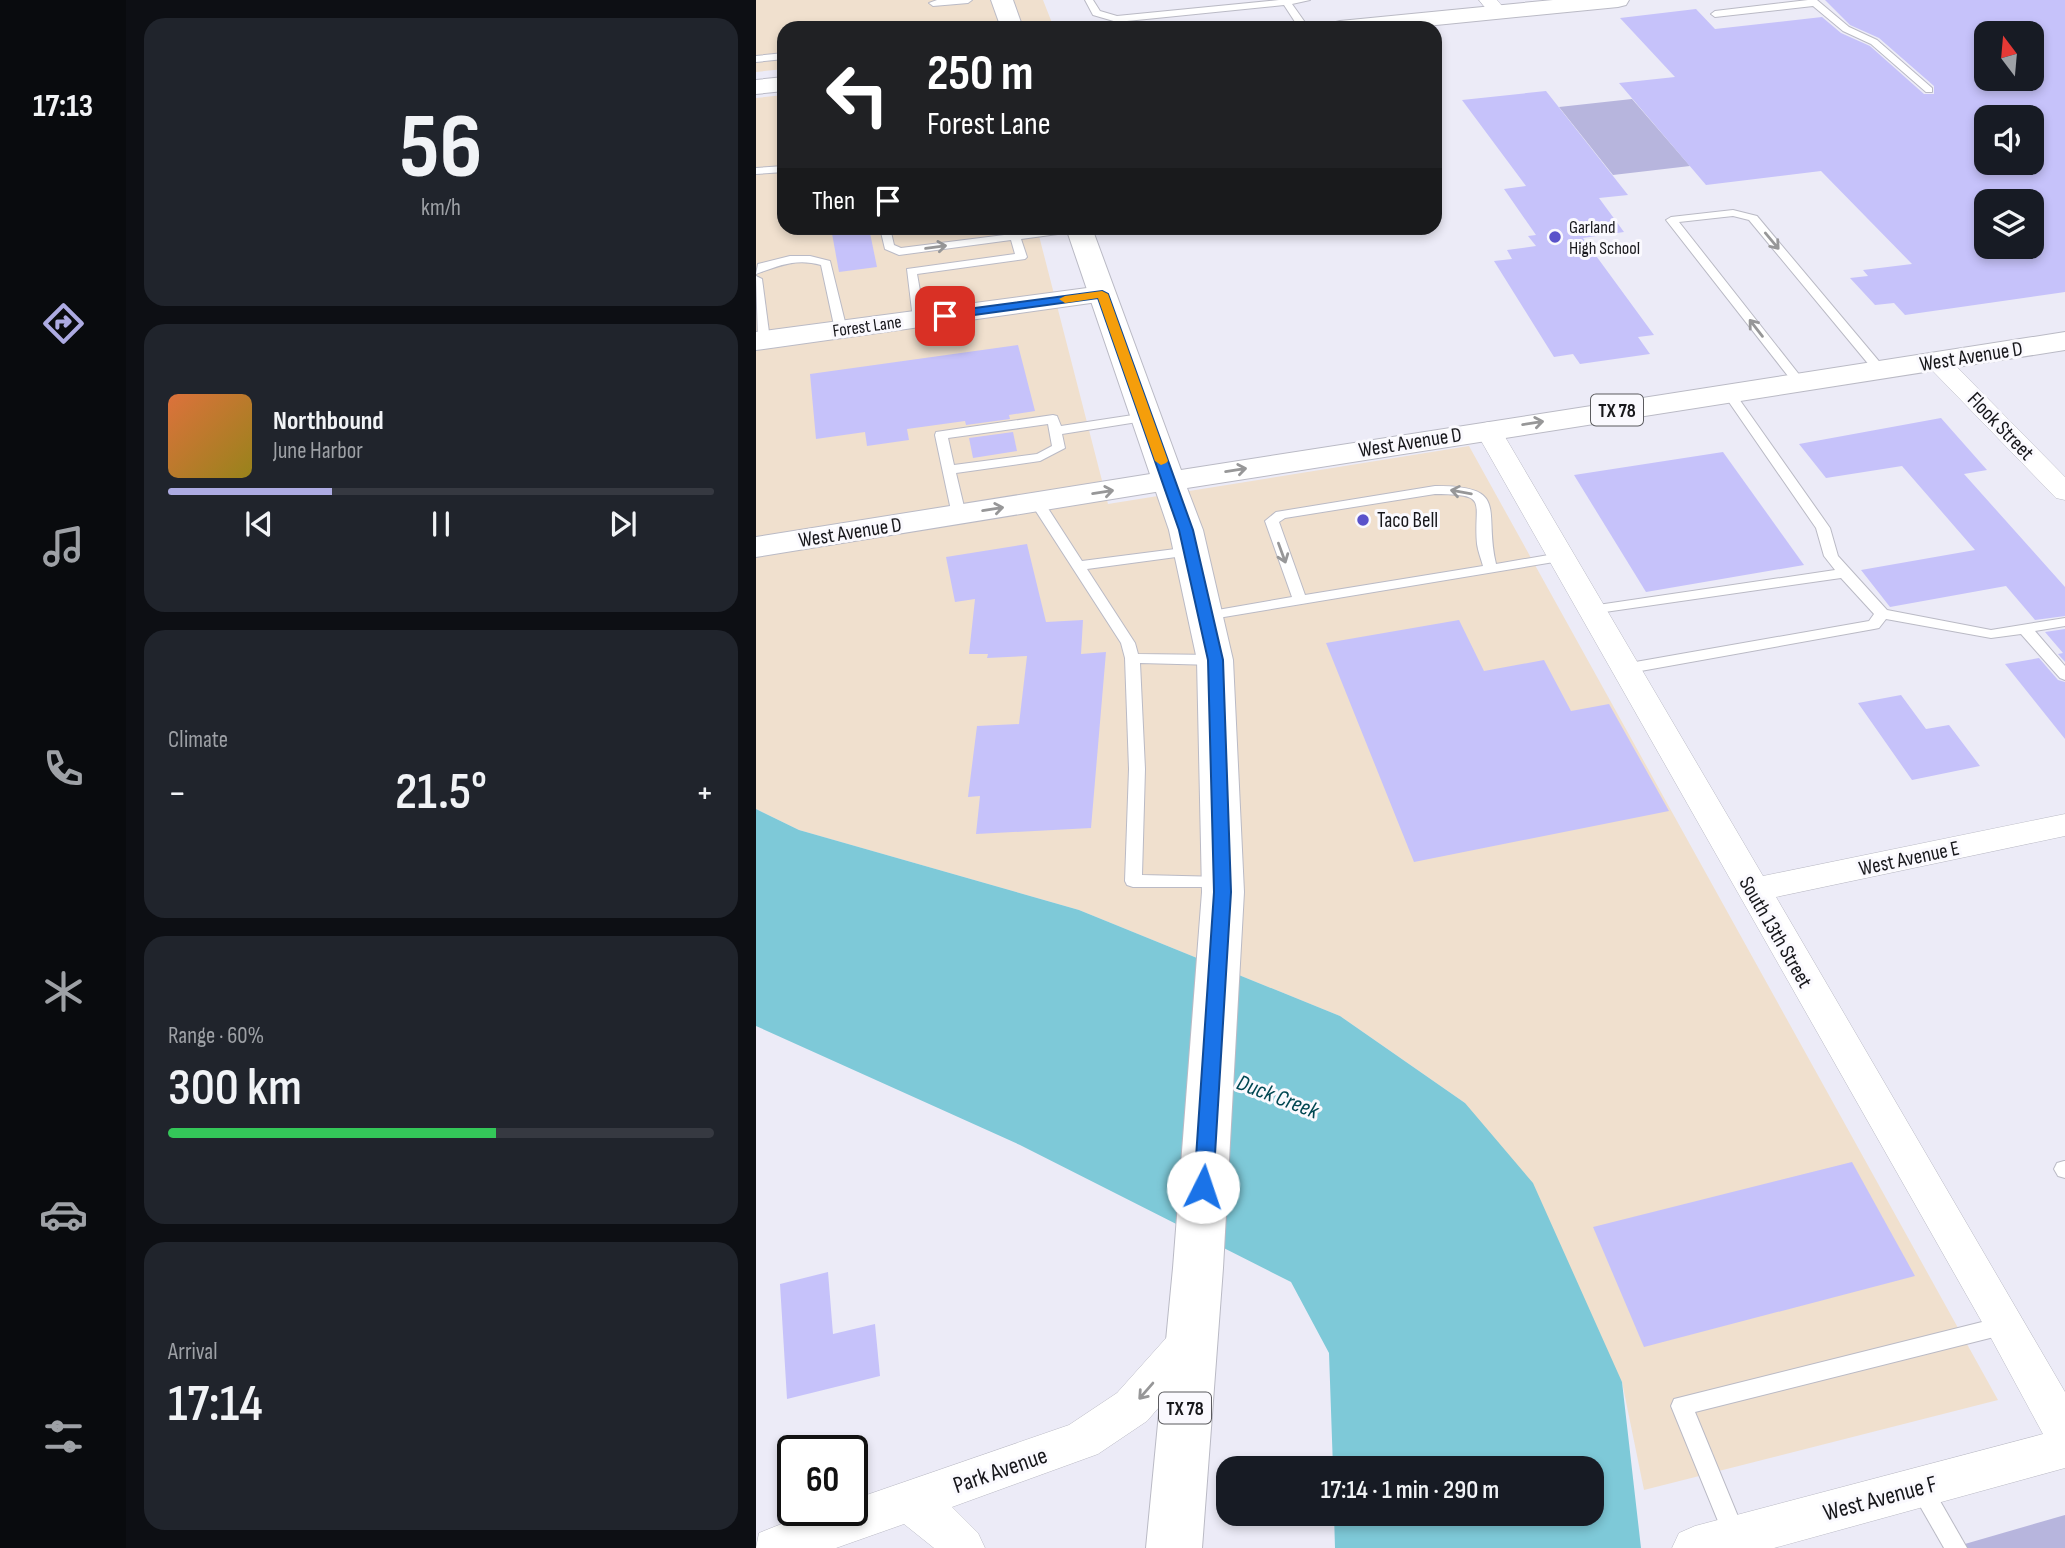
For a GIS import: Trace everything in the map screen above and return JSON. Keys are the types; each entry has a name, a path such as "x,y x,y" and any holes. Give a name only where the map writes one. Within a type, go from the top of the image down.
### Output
{"main road":[{"path":"1002,0 1010,21"},
{"path":"1388,21 1492,6 1618,0"},
{"path":"756,87 777,85"},
{"name":"TX 78","path":"1081,235 1169,481 1191,551 1215,660 1223,887 1198,1268 1174,1548"},
{"name":"Forest Lane","path":"760,341 1102,294"},
{"name":"West Avenue D","path":"756,547 2065,341"}],"street":[{"name":"Flook Street","path":"1937,361 2065,492"},
{"name":"South 13th Street","path":"1488,430 1752,891 2006,1325 2065,1433"},
{"name":"West Avenue E","path":"1752,891 2065,825"},
{"name":"Park Avenue","path":"775,1548 1083,1440 1132,1407 1191,1340"},
{"name":"West Avenue F","path":"1695,1548 1738,1542 1920,1487 2065,1448"},
{"path":"910,1501 948,1531 962,1548"}],"lane":[{"path":"933,4 968,0"},
{"path":"1090,0 1096,13 1117,19 1158,11 1222,4 1306,0"},
{"path":"1286,1 1299,21"},
{"path":"1715,14 1814,2 1846,29 1874,42 1930,90"},
{"path":"756,58 777,56"},
{"path":"756,171 777,170"},
{"path":"1799,382 1671,220 1733,213 1753,218 1879,369"},
{"path":"886,235 889,247 899,252 1023,235"},
{"path":"919,319 911,271 1021,257 1015,236"},
{"path":"756,271 768,264 794,260 818,259 826,263 841,330"},
{"path":"756,279 760,341"},
{"path":"1728,392 1823,528 1831,556 1882,614 1991,634 2065,622"},
{"path":"1056,431 1146,417"},
{"path":"949,470 1040,457 1059,448 1053,419 941,435 959,514"},
{"path":"1300,601 1272,521 1281,515 1435,490 1462,491 1479,497 1485,505 1484,543 1490,568"},
{"path":"1037,502 1128,643 1132,658 1138,729 1139,796 1133,881 1223,887"},
{"path":"1079,566 1191,551"},
{"path":"1206,616 1560,557"},
{"path":"1591,610 1844,573"},
{"path":"1624,668 1874,625 1882,614"},
{"path":"2025,629 2065,675"},
{"path":"1132,658 1215,660"},
{"path":"1738,1542 1682,1406 2006,1325"},
{"path":"1920,1487 1956,1548"}],"shaded area":[{"path":"756,0 1043,0 1051,21 777,21 777,70 756,72"},
{"path":"777,96 777,235 1039,235 1108,504 1469,446 1998,1400 1644,1490 1622,1382 1465,1103 1340,1016 1079,910 799,830 756,809 756,98"},
{"path":"1632,99 1690,166 1613,175 1559,107"},
{"path":"2065,1515 2065,1548 1951,1548"}],"water":[{"name":"Duck Creek","path":"756,809 799,830 1079,910 1340,1016 1465,1103 1533,1183 1622,1382 1641,1548 1335,1548 1334,1526 1604,1526 1604,1456 1333,1456 1329,1353 1291,1282 1020,1145 756,1026"}],"building":[{"name":"Garland High School","path":"1825,0 2065,0 2065,292 1905,315 1894,303 1875,305 1850,278 1868,276 1863,270 1912,264 1821,171 1706,185 1619,83 1675,77 1620,18 1696,9 1715,29 1822,17 1841,33 1870,46 1924,94 1934,94 1934,86 1879,38 1850,25"},
{"path":"1546,91 1628,195 1599,198 1624,232 1583,238 1654,335 1638,337 1650,354 1580,364 1573,354 1554,357 1494,261 1512,259 1507,250 1536,246 1528,236 1536,235 1504,189 1526,186 1462,100"},
{"path":"832,235 870,235 877,267 839,272"},
{"path":"1018,345 1035,411 1009,415 1010,419 966,425 965,421 907,429 909,440 867,446 865,432 816,439 810,374"},
{"path":"1941,418 1987,470 1964,474 2065,587 2065,616 2035,620 2006,586 1890,607 1861,570 1975,550 1902,466 1826,478 1799,444"},
{"path":"1013,432 1017,451 973,458 969,438"},
{"path":"1723,452 1804,565 1646,592 1574,475"},
{"path":"1027,544 1046,622 1083,620 1081,654 1106,652 1091,828 976,834 980,796 968,797 977,726 1019,724 1027,656 987,658 988,654 969,654 975,599 955,602 946,557"},
{"path":"1459,620 1484,671 1544,660 1571,711 1609,704 1669,811 1414,862 1326,643"},
{"path":"2065,629 2065,662 2058,654 2063,653 2045,632"},
{"path":"2039,658 2058,680 2065,682 2065,739 2005,664"},
{"path":"1901,695 1926,729 1949,725 1980,766 1912,780 1858,703"},
{"path":"1852,1162 1915,1276 1644,1347 1593,1227"},
{"path":"828,1272 833,1334 875,1324 880,1376 787,1399 780,1284"}],"slow traffic":[{"path":"1065,299 1102,294 1161,461"}],"place":[{"name":"Garland High School","path":"1555,237"},
{"name":"Taco Bell","path":"1363,520"}],"route":[{"path":"945,316 1102,294 1186,530 1215,660 1223,892 1203,1187"}]}
